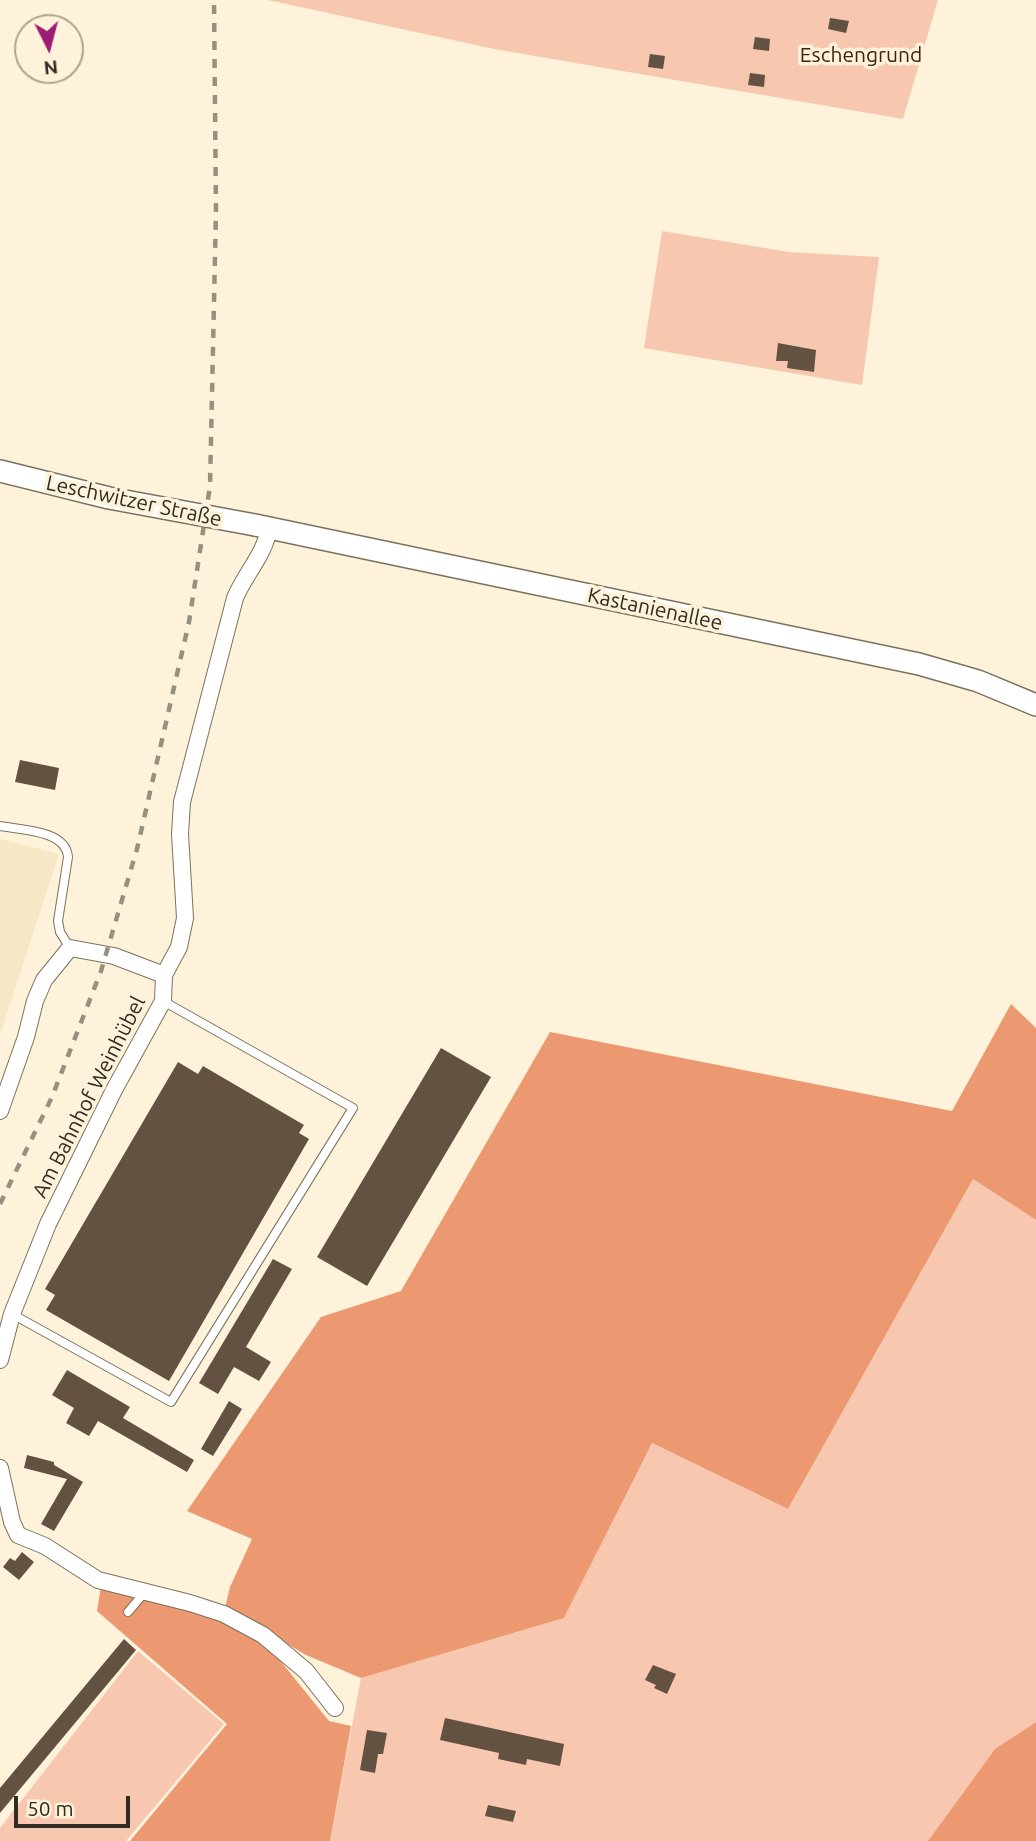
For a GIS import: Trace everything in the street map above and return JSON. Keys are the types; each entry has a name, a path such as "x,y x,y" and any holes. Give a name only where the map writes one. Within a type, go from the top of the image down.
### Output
{"street":[{"name":"Leschwitzer Straße","path":"0,471 109,498 262,526"},
{"name":"Kastanienallee","path":"262,526 919,664 978,681 1036,705"},
{"name":"Am Bahnhof Weinhübel","path":"0,1360 12,1314 48,1224 114,1090 163,1001 163,975 179,947 185,918 180,834 182,802 235,598 241,582 265,546 262,526"},
{"path":"0,1111 44,980 71,947 114,956 163,975"},
{"path":"0,1468 12,1522 18,1535 45,1546 98,1580 224,1614 263,1635 306,1671 335,1708"}],"lane":[{"path":"0,826 47,835 62,841 68,849 58,921 60,932 71,947"},
{"path":"12,1314 171,1402 353,1108 163,1001"},
{"path":"128,1612 145,1592"}],"shaded area":[{"path":"0,839 59,854 0,1035"},
{"path":"1011,1004 1036,1028 1036,1220 973,1179 788,1509 652,1443 564,1618 361,1678 306,1655 265,1631 224,1612 230,1587 252,1539 187,1511 321,1317 401,1291 550,1032 952,1111"},
{"path":"101,1586 223,1617 261,1637 329,1721 351,1726 330,1841 130,1841 227,1724 97,1611"},
{"path":"1036,1722 1036,1841 928,1841 995,1749"}],"green space":[{"name":"Eschengrund","path":"268,0 938,0 903,119 494,49"},
{"path":"662,231 789,252 879,257 862,385 644,348"},
{"path":"973,1179 1036,1220 1036,1722 995,1749 928,1841 330,1841 361,1678 564,1618 652,1443 788,1509"},
{"path":"138,1651 224,1724 126,1841 0,1841 0,1828"}],"building":[{"path":"830,18 849,21 846,33 828,29"},
{"path":"755,37 770,39 769,51 753,49"},
{"path":"650,54 665,56 663,69 648,67"},
{"path":"750,73 765,75 764,87 748,85"},
{"path":"778,343 816,350 814,372 787,368 788,361 776,361"},
{"path":"20,760 59,768 55,790 15,782"},
{"path":"441,1048 491,1077 367,1286 317,1257"},
{"path":"178,1062 198,1074 203,1066 304,1125 299,1133 309,1139 169,1381 46,1310 55,1295 45,1289"},
{"path":"273,1259 292,1269 246,1347 271,1362 259,1381 234,1367 218,1394 199,1383"},
{"path":"67,1370 130,1407 123,1418 194,1460 187,1472 98,1421 89,1436 66,1423 74,1408 52,1395"},
{"path":"229,1401 242,1409 213,1456 201,1449"},
{"path":"27,1455 54,1462 54,1465 83,1482 54,1531 41,1524 67,1479 24,1468"},
{"path":"22,1552 34,1562 19,1580 3,1567 10,1558 15,1561"},
{"path":"124,1639 136,1650 0,1813 0,1788"},
{"path":"653,1665 676,1674 667,1694 645,1680"},
{"path":"445,1718 564,1744 560,1766 527,1759 526,1765 498,1759 499,1753 440,1740"},
{"path":"367,1730 387,1733 383,1754 378,1754 375,1773 360,1770"},
{"path":"488,1805 516,1811 513,1822 485,1816"}],"railway":[{"path":"0,1204 52,1097 101,971 137,849 189,622 210,486 216,210 214,0"}]}
